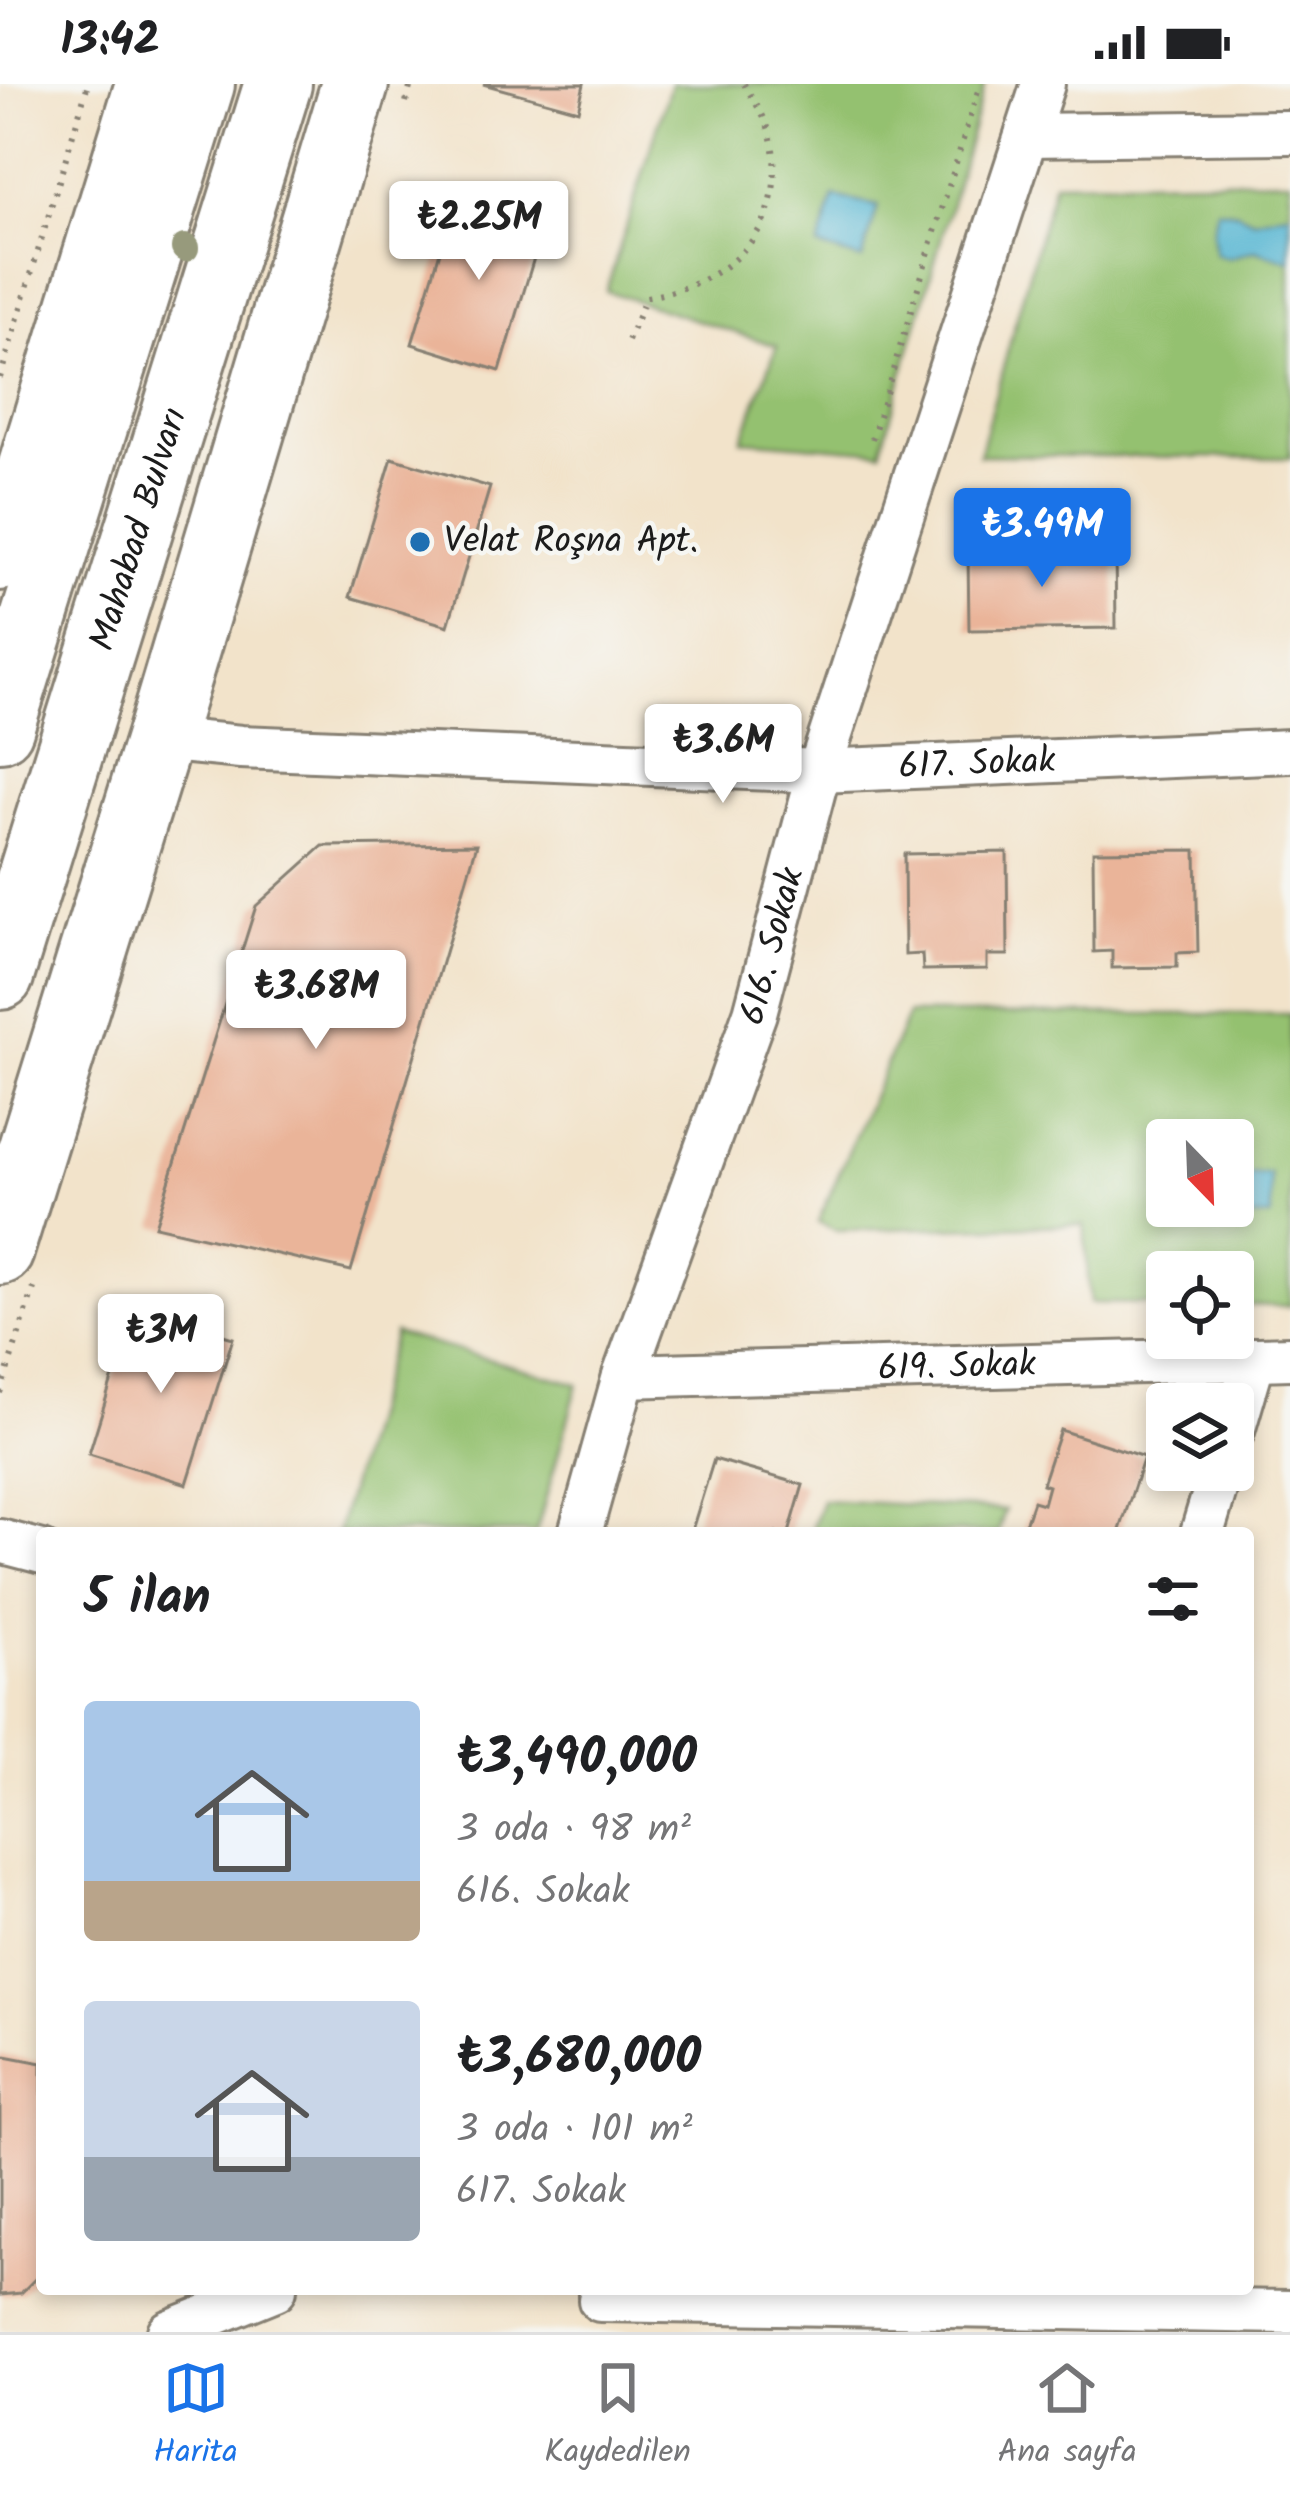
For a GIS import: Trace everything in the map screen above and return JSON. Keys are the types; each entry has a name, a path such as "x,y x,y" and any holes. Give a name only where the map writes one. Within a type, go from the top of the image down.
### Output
{"main road":[{"path":"0,560 146,84"},
{"name":"Mahabad Bulvarı","path":"0,728 201,84"},
{"name":"Mahabad Bulvarı","path":"0,976 278,84"},
{"path":"0,1251 355,84"}],"street":[{"name":"616. Sokak","path":"582,1527 624,1376 755,1013 819,771 1043,84"},
{"path":"1026,135 1290,132"},
{"name":"617. Sokak","path":"159,739 264,748 819,771 1290,751"},
{"path":"1254,1391 1272,1358"},
{"name":"619. Sokak","path":"624,1376 1272,1358"},
{"path":"1204,1527 1215,1491"},
{"path":"0,1541 36,1550"},
{"path":"169,2332 260,2295"},
{"path":"603,2307 984,2299 1290,2312"}],"path":[{"path":"0,378 88,84"},
{"path":"628,341 646,297 674,292 718,274 745,252 765,214 776,172 769,128 744,84"},
{"path":"872,440 980,84"}],"green space":[{"path":"671,84 839,84 852,88 854,84 985,84 881,451 742,440 777,346 606,291"},
{"path":"1290,179 1290,458 979,455 1054,182"},
{"path":"908,1014 1290,1014 1290,1306 1254,1305 1254,1251 1146,1251 1146,1304 1090,1303 1084,1225 836,1230 818,1222"},
{"path":"394,1333 578,1384 538,1527 339,1527"},
{"path":"822,1500 1005,1510 1000,1527 813,1527"}],"water":[{"path":"834,197 878,206 862,260 818,247"},
{"path":"1217,209 1254,220 1290,212 1290,261 1255,250 1229,258 1215,254 1212,231"},
{"path":"1254,1174 1270,1174 1271,1217 1254,1217"}],"building":[{"path":"483,84 584,84 578,110"},
{"path":"457,195 545,221 500,371 412,344"},
{"name":"Velat Roşna Apt.","path":"392,458 490,487 448,626 350,597"},
{"path":"1115,550 1116,628 969,630 968,552"},
{"path":"477,844 351,1271 155,1226 256,906 323,846"},
{"path":"1196,850 1198,952 1177,953 1177,967 1112,968 1112,951 1094,952 1093,851"},
{"path":"1007,852 1008,955 987,955 987,969 923,970 922,954 905,955 904,854"},
{"path":"134,1308 233,1338 187,1484 89,1454"},
{"path":"1060,1430 1144,1457 1121,1527 1024,1527 1033,1501 1043,1504 1048,1486 1042,1484"},
{"path":"714,1459 803,1485 791,1527 693,1527"},
{"path":"0,2055 36,2062 36,2278 21,2293 0,2295"}],"place":[{"name":"Velat Roşna Apt.","path":"420,542"}]}
